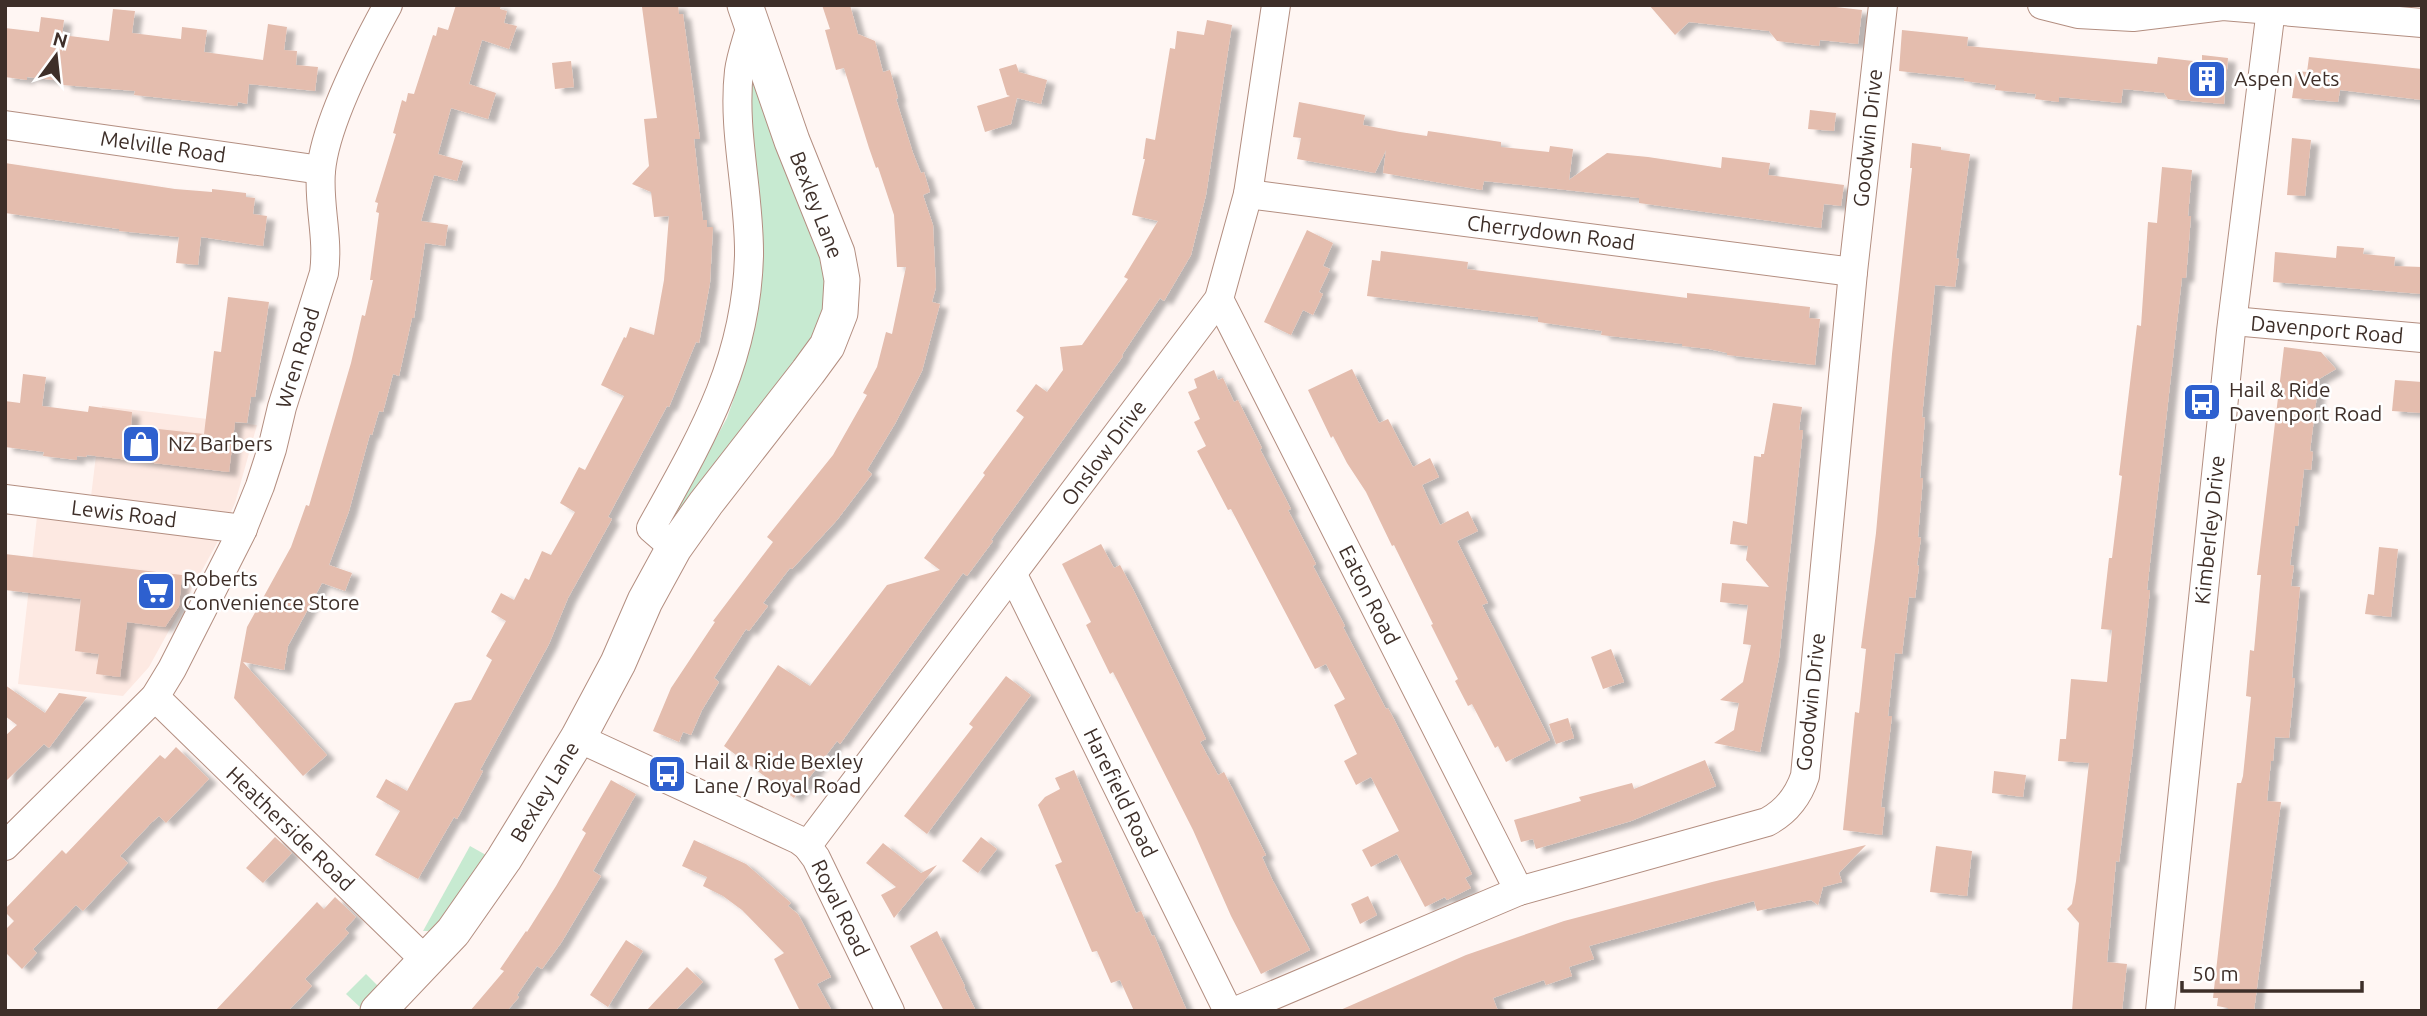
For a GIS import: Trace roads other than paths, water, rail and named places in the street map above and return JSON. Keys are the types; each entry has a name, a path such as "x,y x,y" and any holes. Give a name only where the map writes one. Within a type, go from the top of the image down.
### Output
{"street":[{"name":"Wren Road","path":"5,846 155,697 243,529 272,449 282,407 324,273 327,251 321,170 328,140 359,62 388,5"},
{"name":"Onslow Drive","path":"807,846 1013,576 1219,299 1248,194 1276,5"},
{"name":"Goodwin Drive","path":"1236,1011 1519,891 1767,822 1780,816 1800,789 1805,776 1853,272 1883,5"},
{"path":"2042,5 2078,14 2133,17 2223,6 2422,23"},
{"name":"Kimberley Drive","path":"2160,1011 2233,321 2271,9"},
{"name":"Bexley Lane","path":"674,548 651,528 705,430 726,382 745,300 749,256 744,162 737,110 739,69 748,15"},
{"name":"Bexley Lane","path":"378,1011 453,932 478,900 578,738 674,548 815,363 827,346 840,313 842,280 837,253 792,141 748,15"},
{"name":"Melville Road","path":"5,125 321,170"},
{"name":"Cherrydown Road","path":"1248,194 1853,272"},
{"name":"Eaton Road","path":"1219,299 1519,891"},
{"name":"Davenport Road","path":"2233,321 2422,338"},
{"name":"Lewis Road","path":"5,499 243,529"},
{"name":"Harefield Road","path":"1013,576 1228,1011"},
{"name":"Heatherside Road","path":"155,697 426,961"},
{"name":"Royal Road","path":"578,738 807,846 816,858 890,1011"}],"place":[{"name":"Aspen Vets","path":"2207,79"},
{"name":"Hail & Ride Davenport Road","path":"2202,402"},
{"name":"NZ Barbers","path":"141,444"},
{"name":"Roberts Convenience Store","path":"156,591"},
{"name":"Hail & Ride Bexley Lane / Royal Road","path":"667,774"}]}
